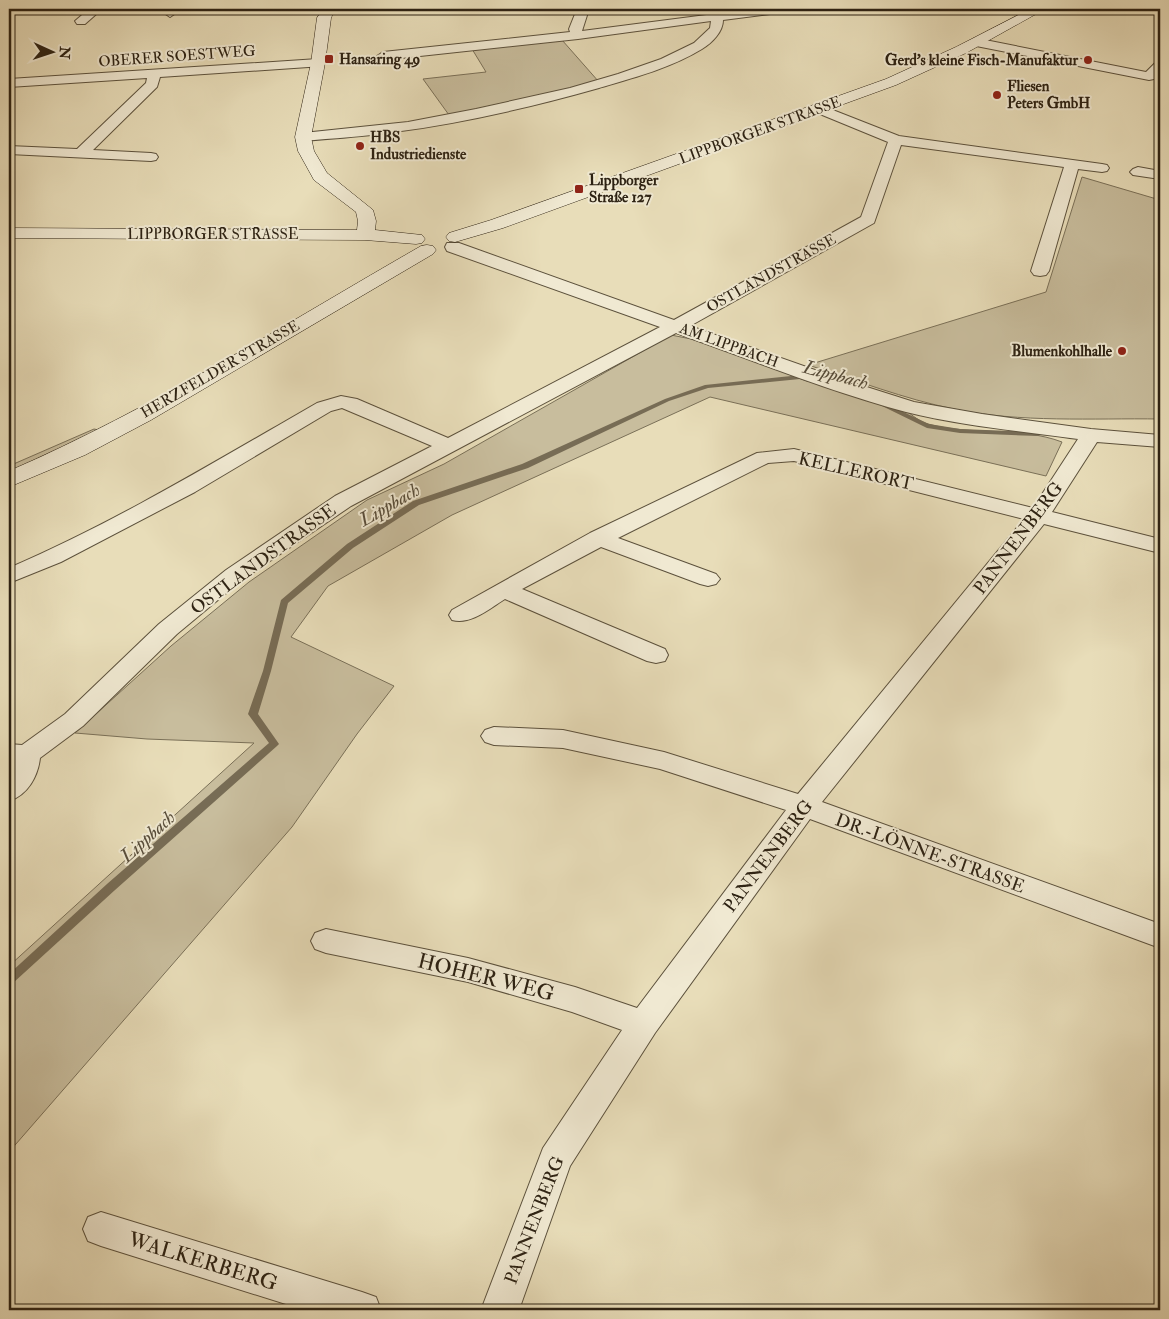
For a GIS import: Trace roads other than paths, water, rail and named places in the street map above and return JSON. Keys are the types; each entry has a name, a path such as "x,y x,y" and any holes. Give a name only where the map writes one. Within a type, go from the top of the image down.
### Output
{"main road":[{"path":"329,9 324,18 318,63 303,137 306,152 320,176 339,193 364,210 367,221 365,235"},
{"name":"LIPPBORGER STRASSE","path":"9,233 365,235 437,240 820,109 891,82 1039,9"},
{"name":"HERZFELDER STRASSE","path":"9,480 77,450 143,415 437,240"}],"street":[{"path":"81,20 96,9"},
{"path":"578,35 575,30 583,9"},
{"path":"383,56 578,35 713,13 778,9"},
{"path":"303,137 407,126 573,92 648,68 698,45 716,29 713,13"},
{"path":"975,42 1149,76 1160,66"},
{"name":"OBERER SOESTWEG","path":"9,83 318,63"},
{"path":"81,153 152,84 154,74"},
{"path":"820,109 896,140 1102,168"},
{"name":"OSTLANDSTRASSE","path":"9,791 25,772 18,753 74,720 168,629 234,575 343,501 676,326 868,220 896,140"},
{"path":"9,150 151,157"},
{"path":"1040,271 1072,164"},
{"path":"1138,172 1160,175"},
{"name":"AM LIPPBACH","path":"437,240 826,380 911,407 982,420 1091,435 1160,441"},
{"path":"9,576 53,557 186,487 303,418 333,404 341,402 357,406 447,445"},
{"name":"PANNENBERG","path":"500,1310 554,1159 644,1024 804,806 1039,514 1091,435"},
{"name":"KELLERORT","path":"461,615 598,538 764,457 794,455 1039,514 1160,546"},
{"path":"598,538 708,579"},
{"path":"503,590 656,654"},
{"name":"DR.-LÖNNE-STRASSE","path":"494,736 563,739 664,761 804,806 1160,936"},
{"name":"HOHER WEG","path":"326,941 468,970 575,1000 644,1024"},
{"name":"WALKERBERG","path":"101,1229 362,1310"}],"waterway":[{"name":"Lippbach","path":"9,980 111,887 274,744 253,714 267,671 284,602 350,546 416,503 525,466 667,400 707,386 801,377 808,380"},
{"name":"Lippbach","path":"882,404 927,426 960,431 1038,434"}],"place":[{"name":"Hansaring 49","path":"329,59"},
{"name":"Gerd's kleine Fisch-Manufaktur","path":"1088,60"},
{"name":"Fliesen Peters GmbH","path":"997,95"},
{"name":"HBS Industriedienste","path":"360,146"},
{"name":"Lippborger Straße 127","path":"579,189"},
{"name":"Blumenkohlhalle","path":"1122,351"}]}
